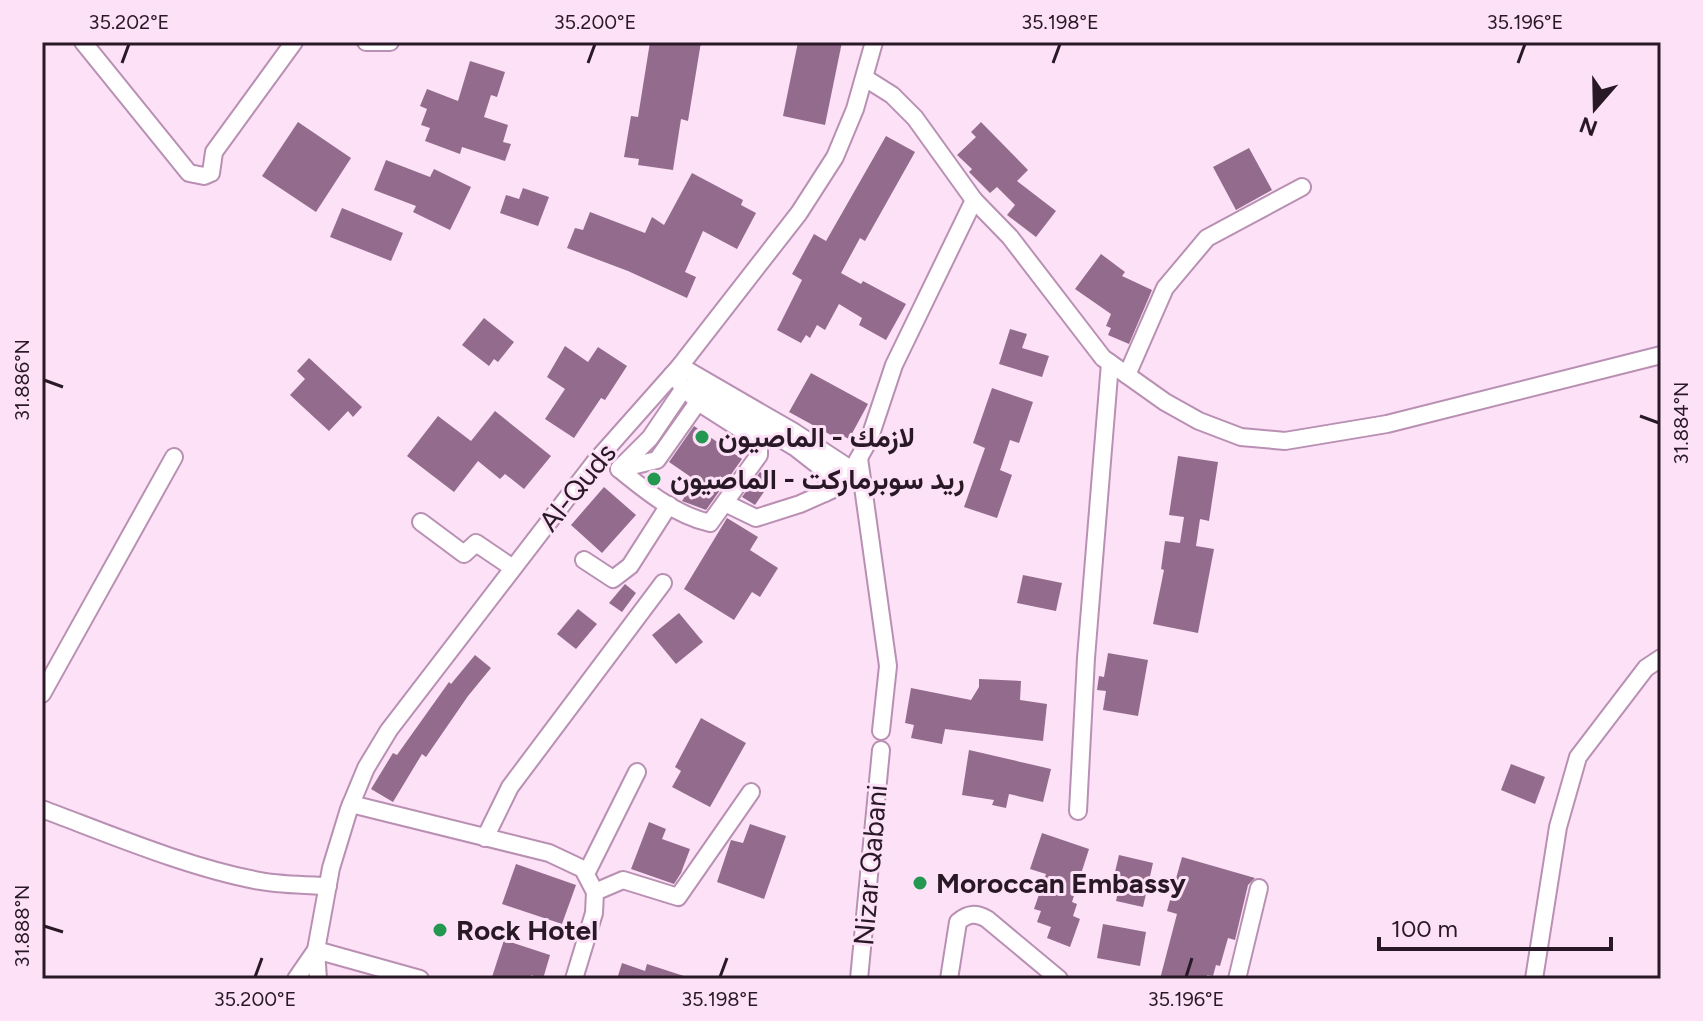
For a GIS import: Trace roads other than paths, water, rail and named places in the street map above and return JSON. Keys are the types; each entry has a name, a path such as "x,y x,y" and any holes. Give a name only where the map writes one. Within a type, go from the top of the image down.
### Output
{"street":[{"path":"83,42 189,173 204,176 211,173 214,152 294,42"},
{"path":"366,42 390,42"},
{"name":"Al-Quds","path":"318,979 316,950 328,886 351,804 366,768 389,730 594,463 676,370 799,213 828,169 855,109 874,42"},
{"path":"865,78 892,95 915,118 974,200 1010,237 1103,358 1165,402 1199,421 1241,437 1285,441 1387,424 1661,355"},
{"path":"1127,375 1165,288 1207,238 1302,187"},
{"path":"725,503 756,518 836,488 869,440 894,365 974,200"},
{"path":"1078,811 1088,628 1110,363"},
{"path":"676,370 855,464"},
{"path":"676,370 684,388 698,402 761,436 796,448 828,473 825,493"},
{"path":"684,388 696,388 761,436"},
{"path":"619,469 650,438 684,388"},
{"path":"619,469 657,460 698,402"},
{"path":"594,463 619,469 656,498 710,523 759,455 761,436"},
{"path":"42,694 174,457"},
{"path":"855,464 888,666 881,731"},
{"path":"584,560 613,579 630,566 669,505"},
{"path":"421,522 464,554 476,543 513,568"},
{"path":"485,838 510,787 663,583"},
{"path":"1534,979 1558,827 1578,757 1646,668 1661,658"},
{"name":"Nizar Qabani","path":"859,979 881,750"},
{"path":"586,874 637,772"},
{"path":"595,892 623,880 678,897 751,792"},
{"path":"351,804 549,853 573,863 586,874 595,892 594,913 574,979"},
{"path":"42,809 225,872 287,884 328,886"},
{"path":"1237,979 1259,888"},
{"path":"949,979 958,922 978,914 1059,979"},
{"path":"316,950 420,979"},
{"name":"Al-Quds","path":"296,979 316,950"}],"place":[{"name":"لازمك - الماصيون","path":"702,437"},
{"name":"ريد سوبرماركت - الماصيون","path":"654,479"},
{"name":"Moroccan Embassy","path":"920,883"},
{"name":"Rock Hotel","path":"440,930"}]}
